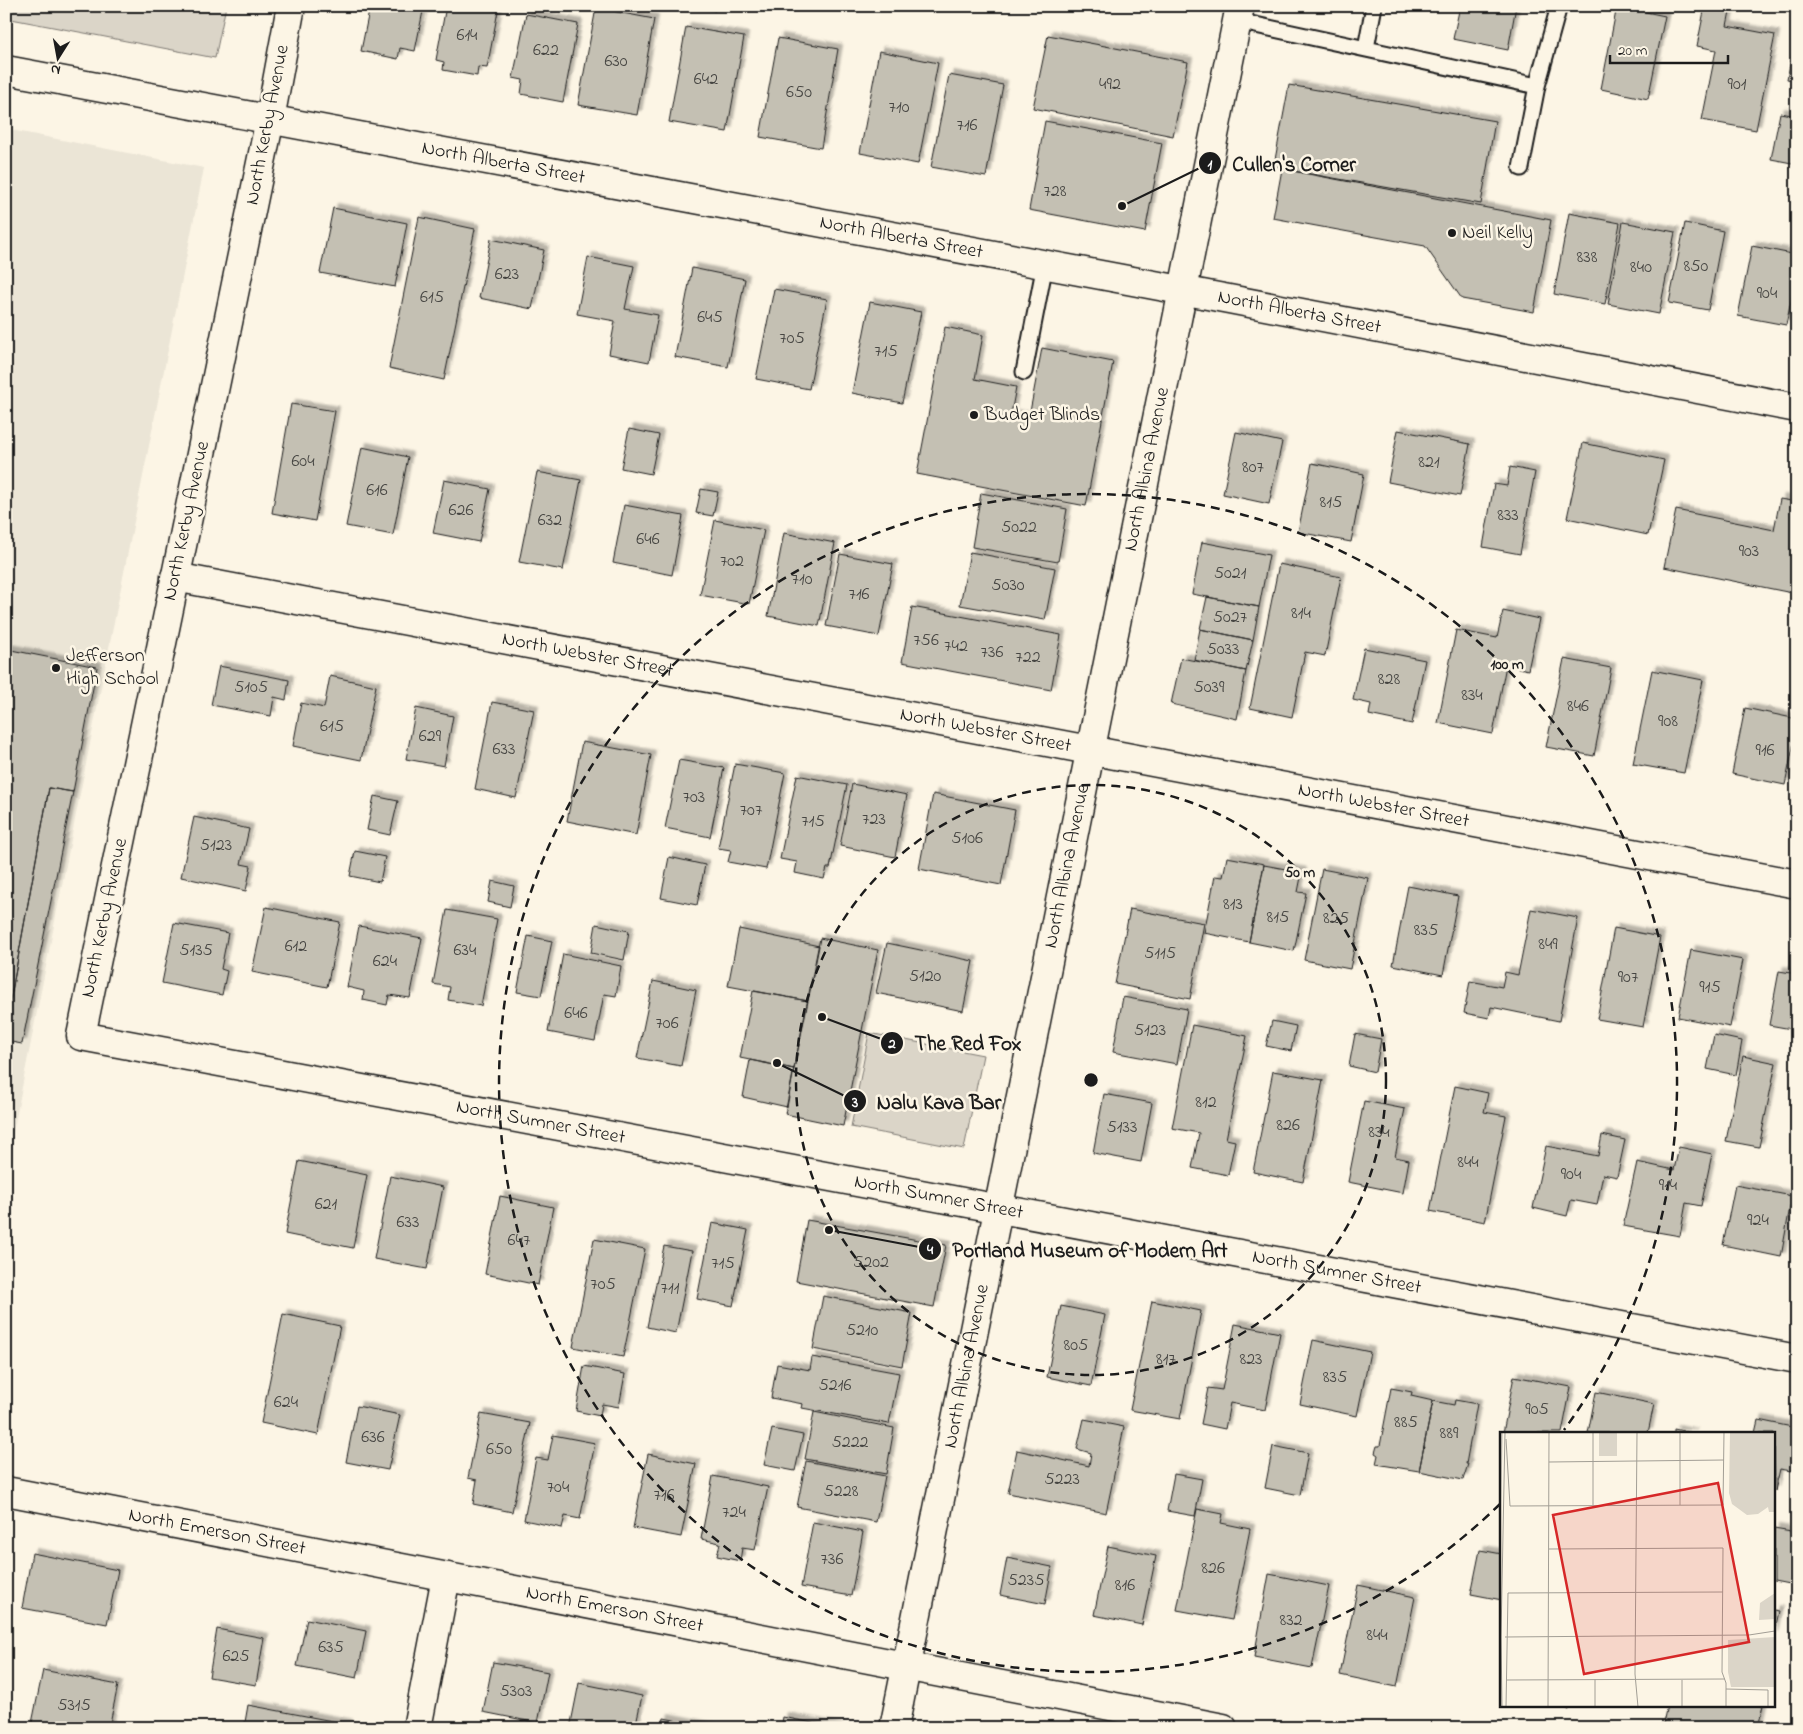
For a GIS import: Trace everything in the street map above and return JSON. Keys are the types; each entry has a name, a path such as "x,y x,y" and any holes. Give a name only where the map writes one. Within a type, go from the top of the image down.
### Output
{"street":[{"name":"North Kerby Avenue","path":"81,1036 270,119 291,6"},
{"name":"North Albina Avenue","path":"894,1728 1239,13"},
{"name":"North Alberta Street","path":"6,70 1183,290 1797,408"},
{"name":"North Webster Street","path":"175,577 1797,884"},
{"name":"North Sumner Street","path":"81,1036 1797,1359"},
{"name":"North Emerson Street","path":"6,1491 1223,1728"},
{"path":"417,1728 446,1577"}],"lane":[{"path":"1366,48 1374,6"},
{"path":"1521,168 1537,86 1559,6"},
{"path":"1239,13 1366,48 1537,86"},
{"path":"1024,372 1045,264"}],"shaded area":[{"path":"6,6 226,6 215,58 6,18"},
{"name":"Jefferson High School","path":"6,129 204,168 6,1168"},
{"path":"869,1033 983,1055 964,1149 851,1127"}],"building":[{"path":"370,6 424,6 415,51 400,48 398,59 361,51"},
{"path":"446,6 473,6 498,11 487,68 478,67 477,76 443,70 444,62 436,60"},
{"path":"693,6 716,6 715,11"},
{"path":"1460,6 1516,6 1508,50 1453,39"},
{"path":"1617,6 1665,16 1648,99 1601,89"},
{"path":"1705,6 1731,6 1727,26 1775,35 1756,130 1702,120 1716,50 1697,46"},
{"path":"596,8 654,19 637,115 578,105"},
{"path":"526,14 578,24 563,102 521,94 523,80 513,78"},
{"path":"686,27 744,37 727,132 669,122"},
{"path":"1797,30 1797,81 1787,79"},
{"path":"1048,35 1188,62 1173,136 1033,108"},
{"path":"778,38 838,49 821,148 760,137"},
{"path":"879,51 938,63 918,164 860,153"},
{"path":"949,75 1003,85 986,177 931,167"},
{"path":"1289,85 1495,121 1481,204 1282,169 1274,165"},
{"path":"1780,113 1797,116 1797,164 1771,159"},
{"path":"1045,121 1162,143 1145,232 1029,210"},
{"name":"Neil Kelly","path":"1282,169 1551,220 1534,312 1462,299 1425,246 1273,218"},
{"path":"333,208 407,223 395,287 320,273"},
{"path":"1569,213 1620,223 1605,304 1554,294"},
{"path":"419,217 475,229 444,380 389,368"},
{"path":"1623,222 1675,232 1659,314 1608,304"},
{"path":"1685,223 1723,231 1708,310 1669,303"},
{"path":"491,239 544,250 532,309 479,298"},
{"path":"1752,246 1797,255 1797,272 1786,325 1738,316"},
{"path":"588,257 634,266 625,309 658,315 649,362 609,354 615,321 577,314"},
{"path":"692,268 745,279 728,367 675,357"},
{"path":"774,289 827,299 809,389 756,379"},
{"path":"870,302 921,312 902,403 852,393"},
{"name":"Budget Blinds","path":"945,327 983,335 975,379 1016,387 1011,414 1029,417 1042,348 1113,362 1086,506 917,474"},
{"path":"291,404 335,411 315,521 272,513"},
{"path":"629,429 659,435 651,474 621,468"},
{"path":"1398,430 1470,444 1460,496 1388,482"},
{"path":"1236,432 1282,442 1269,504 1223,494"},
{"path":"1583,443 1664,460 1648,535 1567,518"},
{"path":"362,447 408,457 393,535 346,526"},
{"path":"1312,463 1364,474 1351,542 1298,532"},
{"path":"1510,467 1535,472 1520,554 1483,547 1494,484 1507,486"},
{"path":"537,472 581,480 563,570 519,562"},
{"path":"444,480 490,489 479,542 433,533"},
{"path":"701,489 718,492 713,516 696,513"},
{"path":"981,493 1067,509 1058,562 972,547"},
{"path":"1780,499 1797,502 1797,594 1664,567 1676,510 1774,530"},
{"path":"624,505 683,516 672,575 613,563"},
{"path":"715,520 764,530 749,604 700,595"},
{"path":"784,533 835,543 819,626 768,616"},
{"path":"1202,542 1269,555 1259,607 1192,594"},
{"path":"970,552 1055,568 1045,620 960,605"},
{"path":"840,554 893,564 879,636 826,626"},
{"path":"1279,564 1341,577 1325,656 1305,652 1292,717 1250,708"},
{"path":"1207,597 1259,607 1253,640 1200,629"},
{"path":"912,607 1061,635 1051,690 902,662"},
{"path":"1503,611 1539,619 1528,670 1506,665 1493,734 1438,723 1456,630 1497,638"},
{"path":"1200,629 1253,640 1246,671 1194,660"},
{"path":"1364,648 1425,660 1412,724 1369,715 1371,704 1353,700"},
{"path":"6,649 97,667 73,792 49,788 8,1013 6,1012"},
{"path":"1181,658 1246,671 1237,719 1171,704"},
{"path":"1564,659 1611,668 1594,756 1546,747"},
{"path":"219,666 289,680 286,700 274,697 271,716 211,705"},
{"path":"1652,670 1703,680 1684,773 1633,764"},
{"path":"330,676 376,686 361,760 293,746 301,703 324,708"},
{"path":"492,702 534,710 516,798 475,789"},
{"path":"416,708 453,716 444,766 406,759"},
{"path":"1745,708 1797,719 1797,728 1785,785 1732,774"},
{"path":"582,742 651,755 636,835 567,821"},
{"path":"679,760 724,768 710,837 665,828"},
{"path":"735,764 785,773 766,869 728,862 731,850 718,848"},
{"path":"797,775 847,785 830,868 827,868 824,879 795,873 797,862 780,859"},
{"path":"852,784 907,795 895,857 840,846"},
{"path":"49,788 73,792 22,1044 6,1041 6,1012 8,1013"},
{"path":"933,794 1015,810 1001,885 919,869"},
{"path":"374,796 398,801 390,835 367,830"},
{"path":"194,817 249,829 241,864 251,866 246,891 181,877"},
{"path":"355,851 385,857 380,882 350,876"},
{"path":"669,857 705,865 697,905 661,898"},
{"path":"1227,857 1264,864 1249,942 1204,933 1215,876 1223,877"},
{"path":"1264,865 1302,872 1298,892 1306,893 1294,951 1249,942"},
{"path":"1322,869 1368,878 1350,969 1304,960"},
{"path":"492,881 514,886 510,907 488,902"},
{"path":"1408,886 1458,896 1443,975 1393,965"},
{"path":"266,907 340,922 327,987 252,972"},
{"path":"1130,909 1204,923 1190,999 1115,984"},
{"path":"1531,909 1578,918 1559,1021 1491,1007 1489,1018 1464,1013 1470,981 1502,987 1505,972 1518,975"},
{"path":"447,910 497,919 481,1006 448,1000 450,987 433,984"},
{"path":"174,923 228,933 221,969 227,971 222,995 162,983"},
{"path":"596,924 629,931 624,960 591,953"},
{"path":"359,926 422,938 410,998 389,995 387,1005 363,1000 364,991 347,987"},
{"path":"1614,928 1660,937 1643,1027 1597,1019"},
{"path":"739,929 819,946 808,1001 728,986"},
{"path":"528,936 552,941 541,996 517,992"},
{"path":"820,938 878,950 843,1126 785,1114"},
{"path":"887,943 973,961 963,1011 876,993"},
{"path":"1691,950 1743,960 1730,1027 1678,1017"},
{"path":"563,954 621,966 616,996 604,994 595,1041 548,1032"},
{"path":"1779,971 1797,974 1797,1030 1769,1025"},
{"path":"653,981 696,990 681,1066 637,1058"},
{"path":"753,991 808,1001 794,1069 740,1058"},
{"path":"1123,997 1187,1009 1177,1064 1113,1052"},
{"path":"1272,1021 1296,1026 1291,1051 1266,1046"},
{"path":"1192,1025 1247,1036 1226,1139 1235,1141 1228,1175 1192,1168 1199,1133 1172,1128"},
{"path":"1355,1034 1381,1039 1375,1072 1349,1066"},
{"path":"1714,1035 1742,1041 1736,1075 1707,1069"},
{"path":"1743,1056 1776,1063 1759,1147 1726,1141"},
{"path":"750,1060 794,1069 787,1107 743,1097"},
{"path":"1273,1071 1323,1080 1303,1182 1253,1172"},
{"path":"1455,1086 1488,1093 1484,1112 1506,1116 1485,1222 1430,1211"},
{"path":"1104,1094 1152,1103 1141,1162 1093,1153"},
{"path":"1364,1101 1405,1109 1395,1157 1409,1160 1403,1193 1348,1182"},
{"path":"1602,1135 1625,1140 1617,1177 1603,1174 1597,1205 1571,1200 1567,1216 1533,1208 1546,1146 1598,1156"},
{"path":"1679,1147 1712,1154 1701,1206 1686,1203 1680,1236 1623,1226 1637,1162 1674,1170"},
{"path":"299,1161 367,1175 353,1248 285,1234"},
{"path":"390,1176 443,1187 427,1269 374,1259"},
{"path":"1735,1185 1792,1196 1781,1257 1723,1245"},
{"path":"500,1196 553,1207 538,1285 485,1274"},
{"path":"807,1220 946,1245 934,1307 796,1281"},
{"path":"712,1223 748,1230 733,1306 697,1299"},
{"path":"594,1239 645,1249 623,1357 573,1347"},
{"path":"664,1246 692,1251 676,1333 647,1327"},
{"path":"823,1296 912,1313 902,1366 813,1349"},
{"path":"1152,1301 1201,1311 1180,1419 1130,1410"},
{"path":"1061,1306 1105,1315 1091,1386 1047,1377"},
{"path":"283,1314 340,1326 318,1435 261,1423"},
{"path":"1235,1324 1280,1333 1265,1410 1230,1403 1225,1429 1201,1424 1208,1388 1222,1390"},
{"path":"1313,1340 1370,1352 1357,1416 1300,1404"},
{"path":"812,1357 899,1373 889,1424 802,1408 803,1404 771,1398 777,1364 810,1370"},
{"path":"584,1366 625,1374 619,1407 602,1404 600,1416 576,1411"},
{"path":"1514,1376 1571,1387 1562,1432 1503,1432"},
{"path":"1391,1388 1412,1392 1411,1396 1433,1401 1419,1471 1376,1464 1378,1455 1375,1453 1377,1446 1380,1446"},
{"path":"1596,1392 1654,1404 1648,1432 1588,1432"},
{"path":"1455,1400 1477,1404 1466,1464 1468,1464 1463,1480 1419,1471 1433,1401 1454,1405"},
{"path":"357,1406 400,1415 388,1470 346,1462"},
{"path":"814,1412 894,1428 886,1474 805,1459"},
{"path":"481,1414 530,1423 512,1512 473,1504 477,1480 468,1478"},
{"path":"1084,1419 1124,1427 1106,1513 1008,1493 1017,1450 1089,1466 1091,1453 1077,1449"},
{"path":"1758,1420 1797,1428 1797,1472 1780,1469 1776,1487 1776,1432 1755,1432"},
{"path":"772,1429 803,1435 795,1471 764,1465"},
{"path":"1674,1429 1688,1432 1674,1432"},
{"path":"553,1435 595,1443 580,1519 565,1516 562,1528 524,1520 536,1458 548,1460"},
{"path":"1273,1446 1308,1453 1300,1495 1265,1488"},
{"path":"648,1454 696,1464 681,1537 633,1528"},
{"path":"806,1461 885,1476 876,1522 797,1507"},
{"path":"1174,1474 1202,1479 1195,1516 1167,1511"},
{"path":"713,1476 768,1487 755,1550 742,1548 740,1561 717,1556 720,1543 701,1539"},
{"path":"1197,1509 1223,1514 1221,1523 1250,1529 1232,1620 1177,1610"},
{"path":"813,1522 863,1532 851,1596 801,1587"},
{"path":"1776,1529 1797,1533 1797,1549 1789,1584 1776,1581"},
{"path":"1108,1546 1156,1556 1142,1625 1094,1615"},
{"path":"1480,1550 1500,1554 1500,1600 1471,1594"},
{"path":"32,1553 118,1570 107,1624 22,1608"},
{"path":"1007,1558 1052,1567 1045,1604 1000,1595"},
{"path":"1269,1574 1329,1586 1312,1668 1254,1657"},
{"path":"1358,1585 1415,1597 1397,1687 1340,1675"},
{"path":"1776,1610 1779,1611 1776,1626"},
{"path":"307,1619 366,1631 357,1678 297,1666"},
{"path":"217,1629 264,1638 256,1685 209,1677"},
{"path":"493,1662 548,1672 538,1723 483,1712"},
{"path":"43,1670 118,1685 109,1728 31,1728"},
{"path":"579,1683 642,1696 635,1728 570,1728"},
{"path":"248,1705 348,1724 347,1728 244,1728"},
{"path":"1554,1706 1568,1706 1568,1709"},
{"path":"1667,1706 1763,1706 1758,1728 1662,1728"},
{"path":"783,1717 838,1728 781,1728"},
{"path":"664,1718 712,1728 662,1728"}],"place":[{"name":"Cullen's Corner","path":"1122,206"},
{"name":"Neil Kelly","path":"1452,233"},
{"name":"Budget Blinds","path":"974,415"},
{"name":"Jefferson High School","path":"56,668"},
{"name":"The Red Fox","path":"822,1017"},
{"name":"Nalu Kava Bar","path":"777,1063"},
{"name":"Portland Museum of Modern Art","path":"829,1230"}]}
